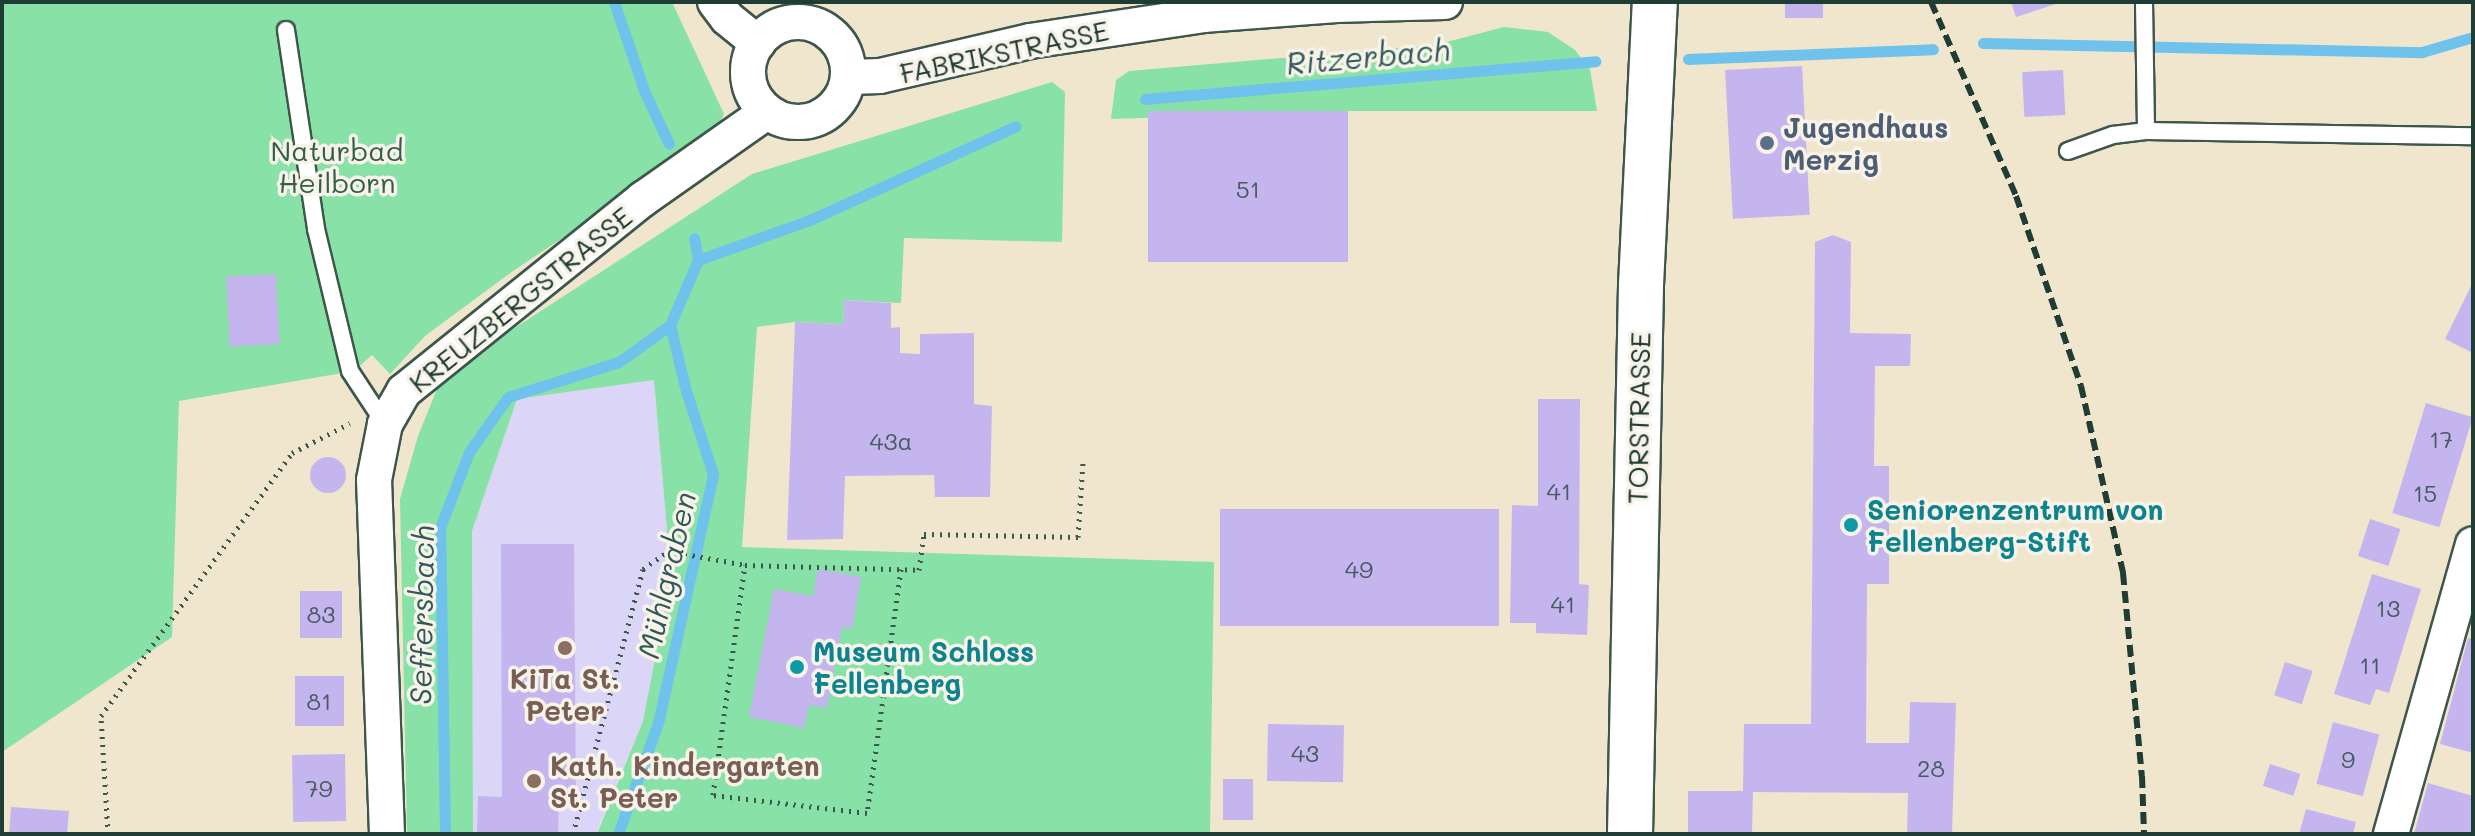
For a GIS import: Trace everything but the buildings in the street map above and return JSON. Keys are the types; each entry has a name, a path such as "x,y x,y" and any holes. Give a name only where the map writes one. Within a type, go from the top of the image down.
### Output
{"main road":[{"name":"TORSTRASSE","path":"1630,834 1641,285 1655,2"}],"street":[{"path":"715,2 727,18 758,43"},
{"name":"FABRIKSTRASSE","path":"850,77 880,76 1030,41 1203,15 1337,5 1445,2"},
{"path":"812,24 838,41 845,54 850,77 840,100 814,120 782,120 767,112 750,87 751,57 758,43 782,25 812,24"},
{"name":"KREUZBERGSTRASSE","path":"387,834 374,480 385,424 404,391 643,199 767,112"},
{"path":"2391,834 2473,544"}],"lane":[{"path":"2144,10 2146,131"},
{"path":"286,30 316,229 350,371 385,424"},
{"path":"2068,151 2113,135 2146,131 2473,136"}],"path":[{"path":"108,834 101,716 292,453 358,418 385,424"},
{"path":"573,834 643,569 669,551 745,565 919,570 924,534 1078,537 1083,462"},
{"path":"745,565 713,795 867,813 901,569"}],"shaded area":[{"name":"KiTa St. Peter","path":"654,380 671,576 643,721 596,834 473,834 472,531 517,399"}],"green space":[{"name":"Naturbad Heilborn","path":"2,2 672,2 724,114 713,137 513,271 425,336 390,374 372,355 354,371 179,401 172,637 2,752"},
{"path":"1504,27 1548,32 1575,50 1590,69 1597,111 1348,111 1111,119 1116,80 1129,71 1435,45"},
{"path":"1052,82 1065,92 1062,242 904,238 901,303 844,300 843,324 795,322 757,327 742,547 1214,562 1210,834 597,834 643,721 671,576 654,380 517,399 472,531 473,834 407,834 400,499 418,436 439,384 476,353 752,174"}],"waterway":[{"name":"Seffersbach","path":"614,2 645,93 669,144"},
{"name":"Ritzerbach","path":"1983,43 2422,52 2473,37"},
{"name":"Ritzerbach","path":"1688,59 1933,49"},
{"name":"Ritzerbach","path":"1145,99 1595,61"},
{"name":"Ritzerbach","path":"698,260 810,220 1016,126"},
{"name":"Seffersbach","path":"445,834 440,528 469,452 508,397 619,362 670,325 698,260 694,238"},
{"name":"Mühlgraben","path":"618,834 658,723 713,474 686,391 670,325"}],"railway":[{"path":"1931,2 2016,196 2081,386 2123,573 2142,776 2144,834"}],"place":[{"name":"Jugendhaus Merzig","path":"1767,143"},
{"name":"Seniorenzentrum von Fellenberg-Stift","path":"1851,525"},
{"name":"KiTa St. Peter","path":"565,648"},
{"name":"Museum Schloss Fellenberg","path":"797,667"},
{"name":"Kath. Kindergarten St. Peter","path":"534,781"}]}
